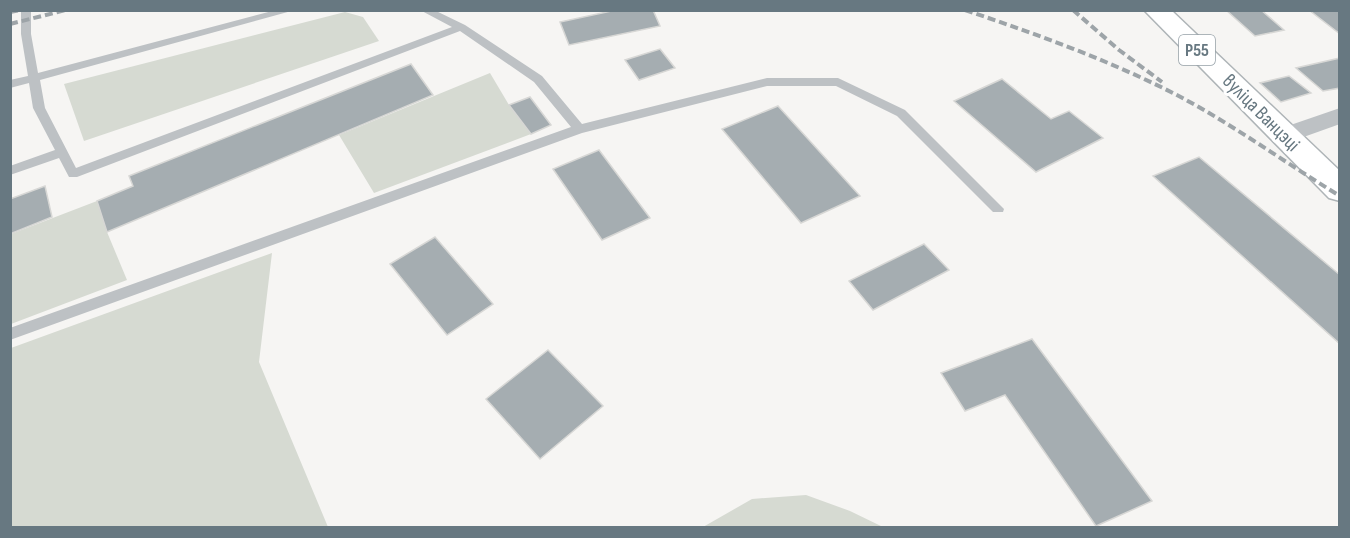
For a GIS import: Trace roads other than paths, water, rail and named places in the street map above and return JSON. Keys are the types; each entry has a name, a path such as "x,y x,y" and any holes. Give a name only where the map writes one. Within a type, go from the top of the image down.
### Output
{"main road":[{"name":"вуліца Ванцэці","path":"1156,10 1340,190"}],"street":[{"path":"1284,136 1340,117"}],"lane":[{"path":"26,10 26,34 39,108 73,174 461,27"},
{"path":"10,84 290,10"},
{"path":"425,10 461,27 538,79 579,129"},
{"path":"10,334 579,129 767,82 838,82 901,113 998,209"},
{"path":"10,171 62,152"}],"railway":[{"path":"10,12 21,10"},
{"path":"10,24 66,10"},
{"path":"965,10 1070,48 1173,93 1237,130 1340,196"},
{"path":"1073,10 1119,50 1162,82"}]}
